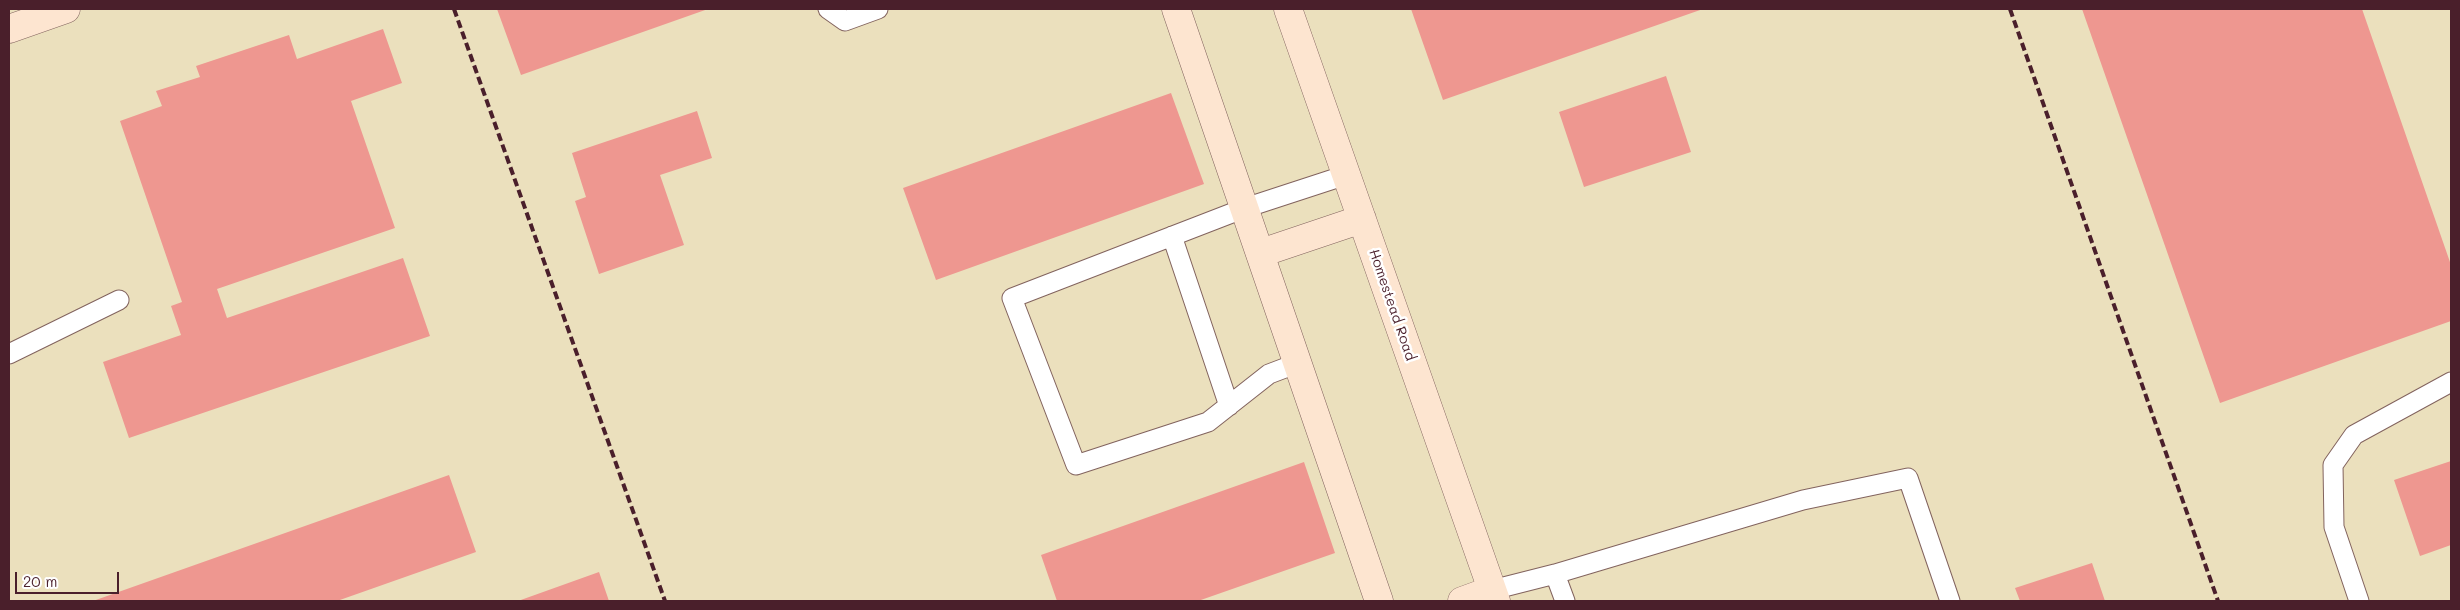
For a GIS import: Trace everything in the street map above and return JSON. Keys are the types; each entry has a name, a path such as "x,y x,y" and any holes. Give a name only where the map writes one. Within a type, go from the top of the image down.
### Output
{"main road":[{"path":"9,29 66,9"},
{"path":"1176,9 1380,601"},
{"name":"Homestead Road","path":"1288,9 1494,596"},
{"path":"1261,254 1362,219"},
{"path":"1462,601 1494,596"}],"lane":[{"path":"828,9 845,21 878,9"},
{"path":"1298,363 1269,374 1208,422 1076,465 1012,298 1245,208 1346,175"},
{"path":"1172,236 1230,406"},
{"path":"9,354 119,300"},
{"path":"2359,601 2334,527 2333,465 2354,436 2451,382"},
{"path":"1494,596 1555,574 1803,500 1908,478 1950,601"},
{"path":"1555,574 1565,601"}],"building":[{"path":"497,9 708,9 521,75"},
{"path":"1411,9 1703,9 1443,100"},
{"path":"2082,9 2362,9 2451,265 2451,321 2220,403"},
{"path":"383,29 402,83 351,101 395,228 217,289 227,318 403,258 430,336 129,438 103,362 181,335 171,306 182,302 120,121 162,106 156,91 200,77 196,66 289,35 297,59"},
{"path":"1666,76 1691,152 1584,187 1559,112"},
{"path":"1171,93 1204,184 936,280 903,188"},
{"path":"697,111 712,158 660,175 684,245 599,274 575,201 586,197 572,153"},
{"path":"2451,461 2451,545 2420,556 2394,480"},
{"path":"1304,462 1335,553 1198,601 1057,601 1041,555"},
{"path":"449,475 476,552 337,601 93,601"},
{"path":"2092,563 2105,601 2020,601 2015,588"},
{"path":"599,572 609,601 518,601"}],"railway":[{"path":"454,9 665,601"},
{"path":"2010,9 2218,601"}]}
